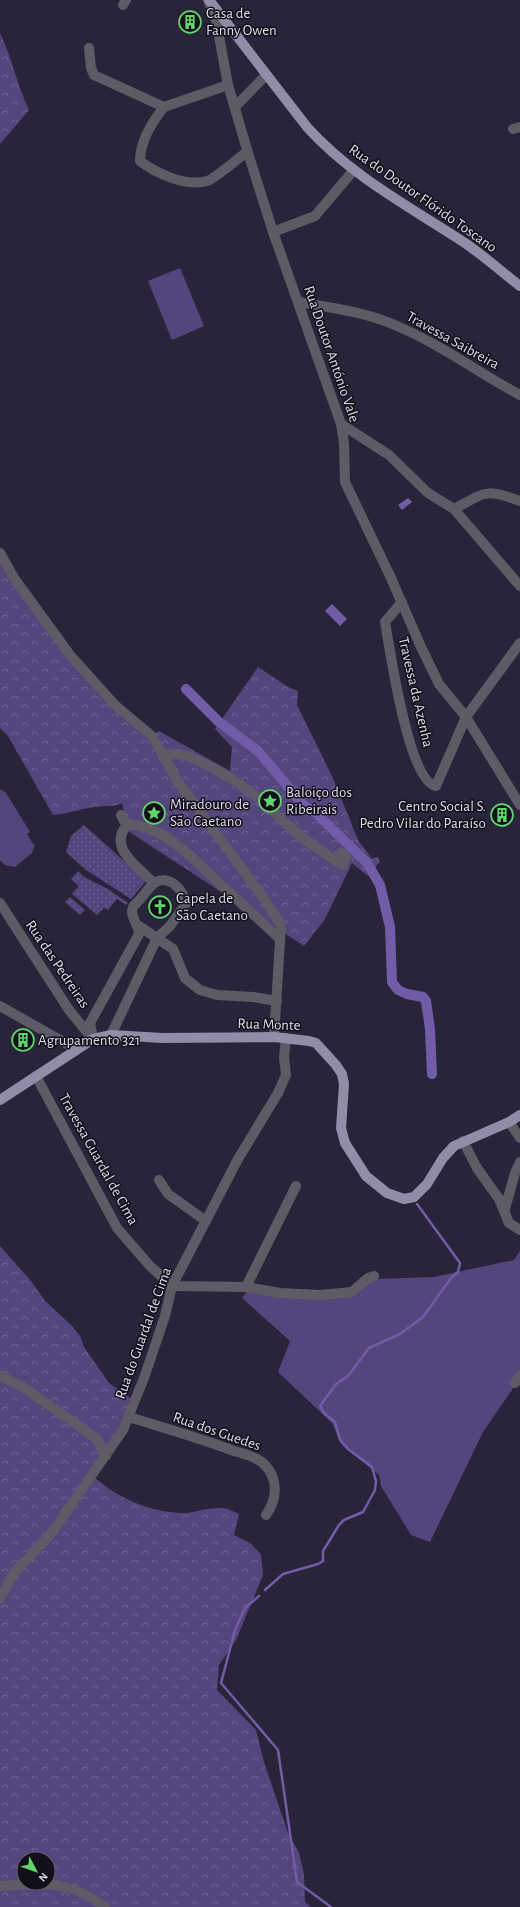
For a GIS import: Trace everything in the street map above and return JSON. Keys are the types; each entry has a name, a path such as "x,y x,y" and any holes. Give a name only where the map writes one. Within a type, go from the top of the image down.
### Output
{"main road":[{"name":"Rua do Doutor Flórido Toscano","path":"208,0 307,127 353,170 467,244 520,286"},
{"name":"Rua Monte","path":"36,1076 93,1039 111,1035 163,1038 274,1037 316,1043 342,1074 344,1084 341,1128 344,1143 366,1176 387,1193 404,1199 414,1197 427,1184 448,1151 463,1141 509,1122 520,1115"},
{"path":"0,1100 36,1076"}],"street":[{"name":"Rua Doutor António Vale","path":"208,0 216,20 228,84 248,154 273,232 341,424 344,443 345,482 439,684 466,717 520,805"},
{"path":"89,48 91,68 94,75 164,107"},
{"path":"235,107 266,76"},
{"path":"228,84 164,107 157,116 145,138 140,161 182,182 208,181 242,155 248,154"},
{"path":"273,232 315,216 353,170"},
{"name":"Travessa Saibreira","path":"299,302 348,310 396,325 435,345 468,366 520,395"},
{"path":"341,424 389,455 428,493 454,509 520,586"},
{"path":"454,509 484,493 499,493 520,502"},
{"path":"0,553 14,578 70,655 116,706 152,736 178,782 262,896 281,925 274,1037"},
{"name":"Travessa da Azenha","path":"402,602 385,622 395,681 411,749 427,781 432,785 436,786 466,717"},
{"path":"466,717 520,643"},
{"path":"163,757 170,754 184,755 235,782 262,800 297,833 334,859"},
{"path":"121,815 127,826"},
{"path":"154,883 124,854 121,841 124,829 128,824 138,825 163,836 190,855 280,939"},
{"path":"111,1035 156,938 170,926 186,904 182,891 171,882 163,880 154,883 133,908 132,914 139,926 156,938 173,949 185,978 200,990 217,995 253,997 277,1001"},
{"name":"Rua das Pedreiras","path":"0,903 69,1010 93,1039"},
{"path":"93,1039 90,1023 139,934 139,926"},
{"path":"0,1006 76,1049"},
{"name":"Rua do Guardal de Cima","path":"0,1598 14,1573 52,1534 123,1430 144,1378 165,1316 172,1286 238,1159 278,1093 286,1075 284,1057 286,1038"},
{"name":"Travessa Guardal de Cima","path":"36,1076 117,1228 150,1266 172,1286"},
{"path":"509,1122 520,1138"},
{"path":"463,1141 477,1168 505,1209 510,1223 520,1230"},
{"path":"505,1209 515,1173 520,1162"},
{"path":"159,1180 168,1194 206,1220"},
{"path":"246,1287 296,1186"},
{"path":"172,1286 246,1287 280,1293 320,1296 352,1292 368,1278 374,1276"},
{"path":"0,1376 23,1387 96,1438 106,1456"},
{"name":"Rua dos Guedes","path":"129,1417 203,1439 258,1459 272,1473 276,1490 272,1506 266,1515"},
{"path":"0,1886 42,1883 68,1886 91,1896 104,1907"}],"green space":[{"path":"0,33 29,110 0,144"},
{"path":"180,268 204,326 172,340 148,281"},
{"path":"0,553 70,655 152,736 159,731 230,771 232,747 215,729 258,667 288,687 298,691 297,705 332,776 358,840 372,859 378,857 380,862 376,866 376,870 368,876 352,863 325,919 304,946 128,831 122,803 53,815 8,736 0,728"},
{"path":"0,789 6,793 30,832 27,834 33,844 35,844 32,853 15,867 5,865 0,860"},
{"path":"84,825 146,881 131,899 86,870 66,852 71,836"},
{"path":"78,871 84,877 108,889 128,903 126,905 117,899 108,910 104,908 97,915 72,894 79,886 71,879"},
{"path":"70,897 85,910 80,915 65,902"},
{"path":"0,1246 31,1281 45,1301 71,1325 80,1336 84,1347 109,1383 133,1400 95,1478 125,1498 158,1510 182,1513 212,1508 222,1508 233,1511 239,1514 234,1535 250,1543 261,1554 263,1575 236,1640 219,1665 217,1690 256,1730 264,1762 288,1833 299,1853 304,1874 305,1902 311,1907 0,1907"},
{"path":"520,1251 520,1373 516,1384 483,1432 430,1542 411,1535 381,1486 379,1475 342,1445 332,1423 278,1372 290,1341 242,1298 247,1291 334,1298 374,1279 434,1277 514,1260"}],"shaded area":[{"path":"408,498 412,502 402,510 398,505"},
{"path":"332,604 347,619 340,626 325,611"}],"waterway":[{"path":"186,689 219,722 258,751 304,806 315,812 367,863 380,885 390,927 392,982 398,990 407,994 423,997 426,1001 430,1029 432,1074"},
{"path":"265,1590 283,1574 318,1564 323,1561 323,1551 339,1525 344,1520 363,1512 375,1490 376,1481 372,1467 348,1449 340,1440 335,1422 324,1413 320,1406 336,1384 348,1376 369,1348 400,1334 423,1317 451,1278 458,1272 460,1263 417,1204"},
{"path":"259,1596 245,1608 235,1630 221,1683 278,1750 297,1882 331,1907"}],"place":[{"name":"Casa de Fanny Owen","path":"190,22"},
{"name":"Baloiço dos Ribeirais","path":"270,801"},
{"name":"Miradouro de São Caetano","path":"154,813"},
{"name":"Centro Social S. Pedro Vilar do Paraíso","path":"502,815"},
{"name":"Capela de São Caetano","path":"160,907"},
{"name":"Agrupamento 321","path":"23,1040"}]}
